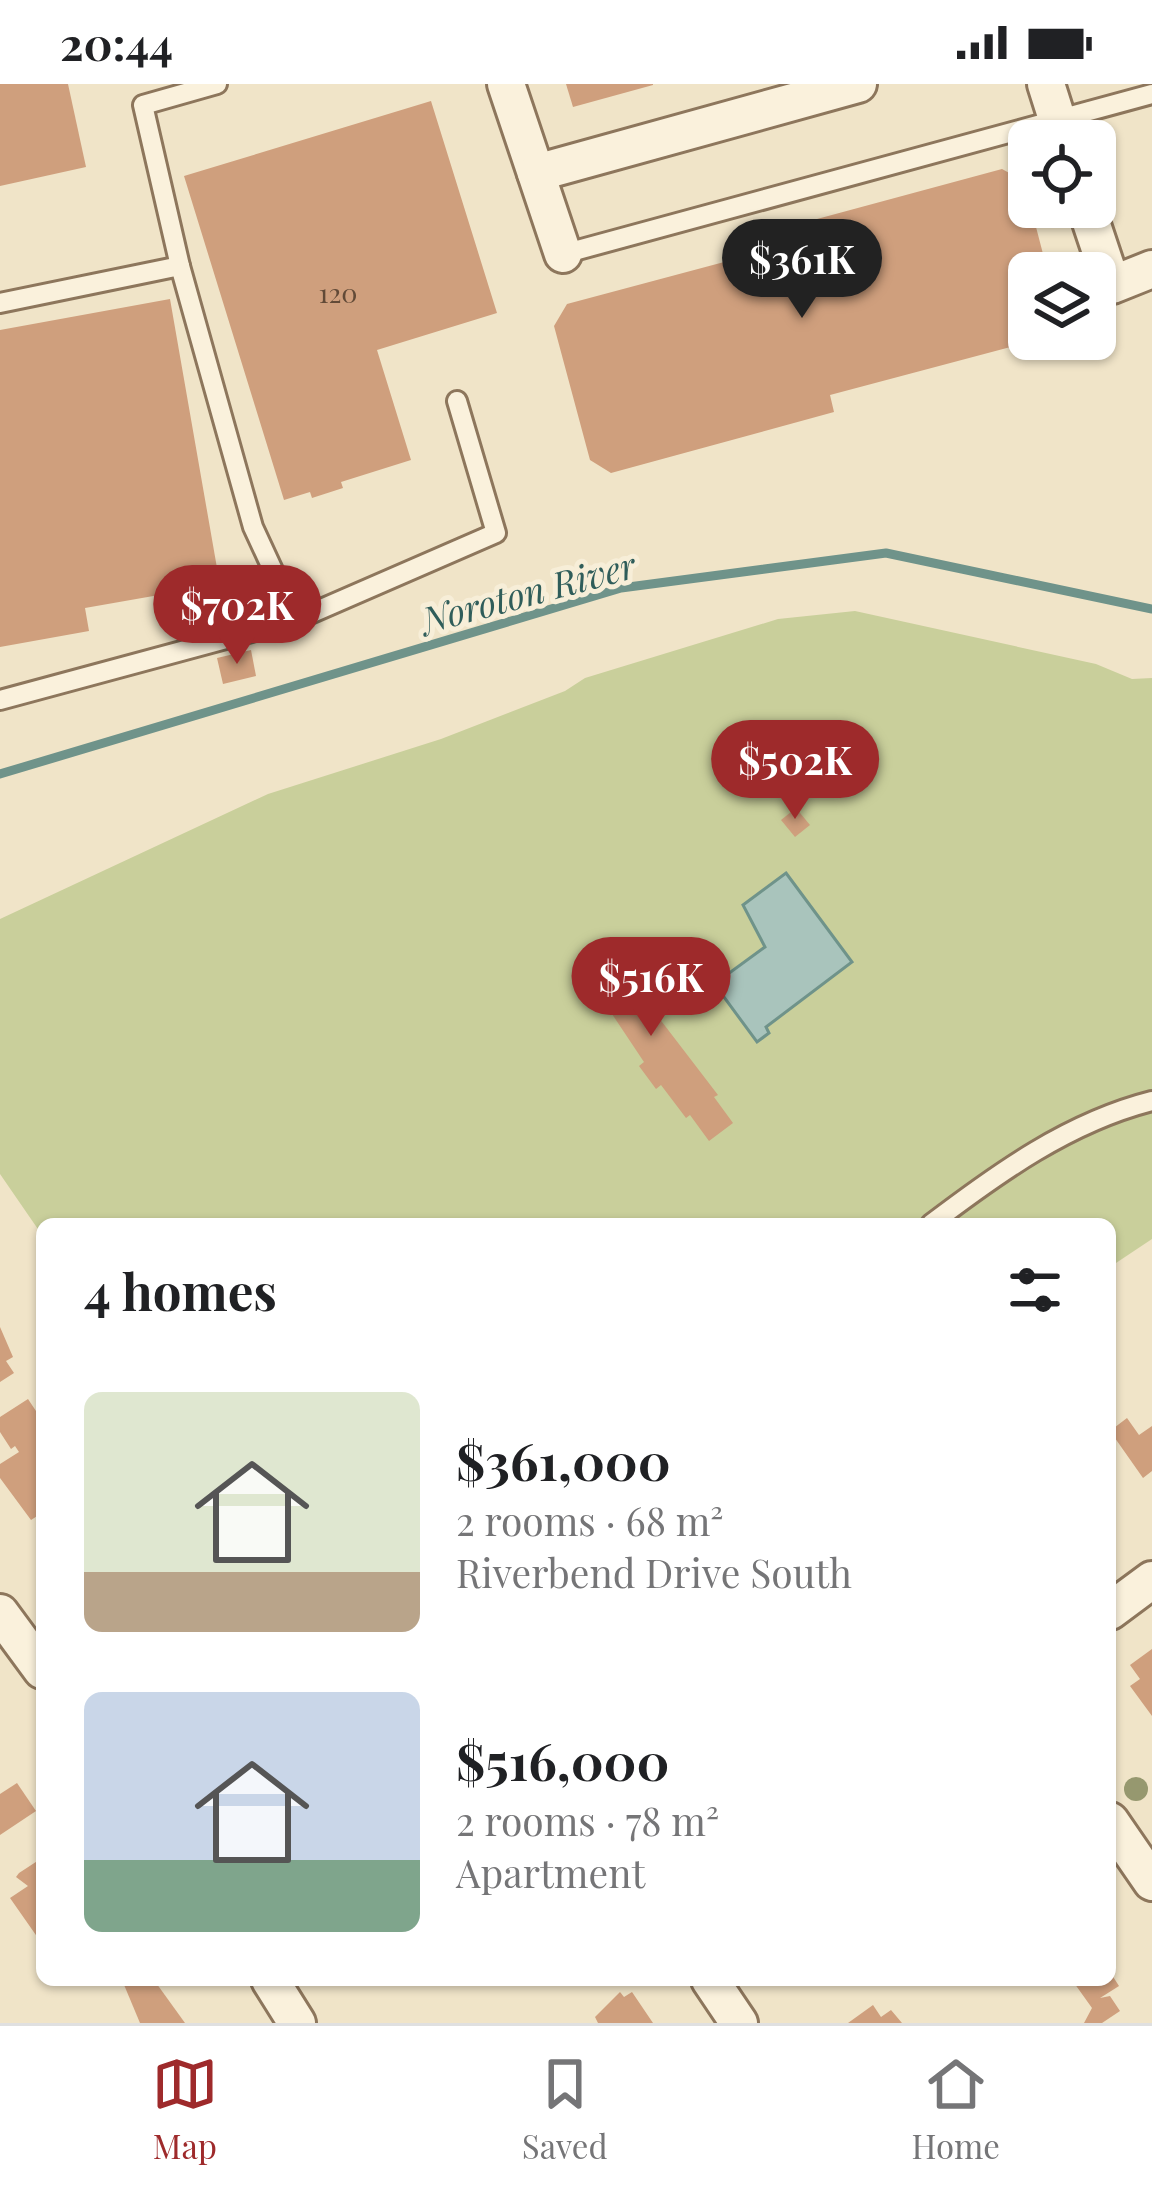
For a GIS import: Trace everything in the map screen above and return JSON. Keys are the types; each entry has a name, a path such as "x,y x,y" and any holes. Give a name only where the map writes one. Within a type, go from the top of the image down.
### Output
{"street":[{"path":"506,84 563,254"},
{"path":"536,173 858,84"},
{"path":"1093,228 1112,285 1152,268"},
{"path":"1116,1607 1152,1580"},
{"path":"0,1612 36,1662"},
{"path":"1116,1830 1152,1882"},
{"path":"274,1986 297,2023"},
{"path":"714,1986 739,2023"}],"lane":[{"path":"217,84 143,104 180,266 253,526 296,620"},
{"path":"563,254 1056,114 1152,94"},
{"path":"0,303 180,266"},
{"path":"0,700 296,620 496,533 457,401"},
{"path":"939,1218 1004,1168 1112,1111 1152,1101"}],"green space":[{"path":"855,611 1096,664 1132,679 1152,678 1152,1239 1116,1263 1116,1218 36,1218 36,1226 0,1174 0,919 268,794 441,739 565,691 585,678 778,619"}],"water":[{"path":"786,873 852,962 766,1027 769,1033 757,1042 710,978 723,968 728,974 765,947 743,905"}],"building":[{"path":"0,84 68,84 86,167 0,186"},
{"path":"566,84 653,84 653,85 573,107"},
{"path":"431,101 497,313 377,350 411,460 341,482 343,488 312,498 310,492 284,500 184,176"},
{"path":"1002,169 1008,172 1008,228 1036,228 1043,252 1008,252 1008,348 830,395 834,412 611,473 590,460 554,326 567,304 784,246 780,229"},
{"path":"170,299 224,608 203,612 199,588 85,608 89,631 0,647 0,330"},
{"path":"251,650 256,676 223,684 217,658"},
{"path":"796,808 810,825 795,837 781,820"},
{"path":"601,943 615,961 623,955 643,982 636,988 718,1095 714,1097 733,1123 709,1141 661,1085 656,1089 608,1008 601,1014 580,987 588,981 574,963"},
{"path":"0,1327 13,1357 6,1361 14,1373 0,1382"},
{"path":"28,1399 36,1411 36,1517 31,1520 0,1478 0,1464 19,1452 15,1446 11,1449 0,1432 0,1417"},
{"path":"1127,1418 1139,1435 1152,1426 1152,1471 1143,1478 1116,1440 1116,1426"},
{"path":"1152,1649 1152,1716 1130,1686 1140,1679 1130,1665"},
{"path":"17,1783 36,1811 0,1835 0,1794"},
{"path":"36,1862 36,1935 10,1898 28,1886 16,1877"},
{"path":"1116,1981 1119,1986 1100,1998 1110,1996 1120,2011 1102,2023 1084,2023 1092,2008 1076,1986 1116,1986"},
{"path":"125,1986 158,1986 185,2023 140,2023"},
{"path":"620,1992 624,1997 632,1992 653,2023 598,2023 595,2017"},
{"path":"873,2005 881,2017 891,2010 902,2023 848,2023"}],"waterway":[{"name":"Noroton River","path":"0,774 621,588 886,553 1152,609"}]}
